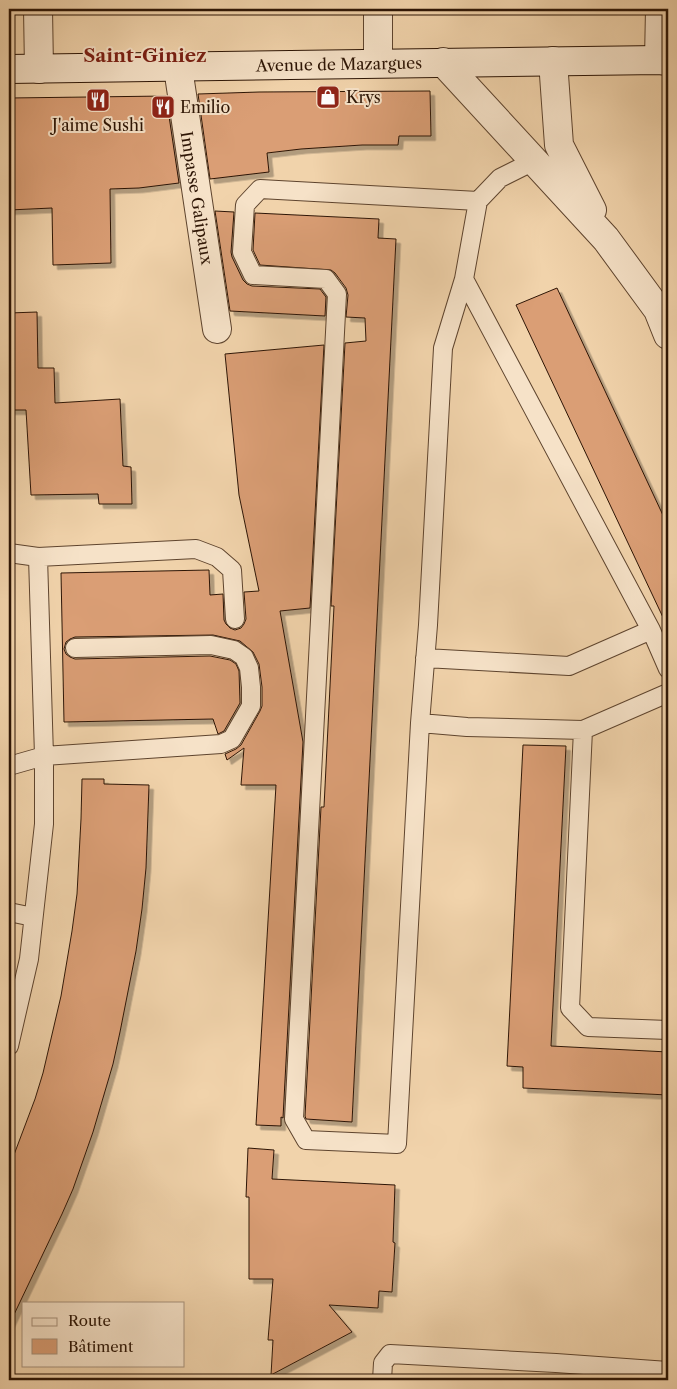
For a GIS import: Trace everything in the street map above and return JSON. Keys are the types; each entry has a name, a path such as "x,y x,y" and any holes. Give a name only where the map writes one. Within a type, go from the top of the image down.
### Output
{"street":[{"path":"38,9 39,69"},
{"path":"378,9 378,64"},
{"path":"660,9 664,60"},
{"name":"Avenue de Mazargues","path":"9,69 664,60"},
{"path":"553,61 559,145 606,239"},
{"path":"443,62 606,239 658,310 668,335"},
{"name":"Impasse Galipaux","path":"178,68 217,329"},
{"path":"534,160 559,145"}],"lane":[{"path":"478,201 260,189 245,205 242,252 253,275 326,279 337,294 294,1119 306,1140 397,1144 443,348 464,279 478,201 500,178 534,160"},
{"path":"464,279 651,630 668,669"},
{"path":"9,554 38,557 196,548 218,557 232,570 234,619"},
{"path":"9,1046 29,959 44,824 44,756 38,557"},
{"path":"425,658 569,666 651,630"},
{"path":"9,766 44,756 221,744 232,740 251,706 252,688 249,668 244,657 234,650 211,645 75,648"},
{"path":"420,723 467,727 583,730 668,693"},
{"path":"583,730 570,1008 588,1026 668,1030"},
{"path":"9,912 34,917"},
{"path":"382,1380 383,1362 390,1354 668,1371"}],"building":[{"path":"430,91 431,136 399,136 398,145 362,145 267,153 269,172 210,179 198,94"},
{"path":"166,96 179,183 139,188 110,189 111,263 53,265 52,208 9,210 9,98"},
{"path":"215,211 234,212 231,252 243,280 247,284 252,286 320,289 326,297 325,316 230,311"},
{"path":"255,213 379,219 378,238 396,239 352,1122 306,1119 305,1116 321,807 324,807 334,606 331,606 345,343 366,341 365,318 346,317 348,295 346,288 331,270 260,265 253,250"},
{"path":"557,288 668,526 668,628 516,305"},
{"path":"37,312 38,368 54,368 55,403 120,399 123,466 131,467 132,504 99,504 98,494 31,495 26,410 9,410 9,313"},
{"path":"324,345 310,608 280,611 303,742 283,1118 281,1117 281,1126 256,1125 276,785 241,785 244,748 227,760 225,754 241,745 262,706 259,664 253,652 240,641 213,635 75,637 66,642 64,649 66,654 75,659 210,656 230,660 236,664 239,671 240,703 224,731 218,734 213,719 64,722 61,573 209,570 210,595 223,594 224,620 226,624 235,630 241,628 246,619 244,592 259,591 239,495 225,354"},
{"path":"523,745 566,746 551,1046 668,1052 668,1095 523,1088 523,1067 507,1066"},
{"path":"82,779 104,779 104,784 149,785 146,868 142,909 136,951 113,1064 93,1132 73,1189 9,1325 9,1168 43,1073 61,996 77,894"},
{"path":"248,1148 274,1150 272,1179 395,1185 393,1242 395,1243 392,1292 379,1291 378,1308 329,1305 352,1332 271,1375 273,1340 268,1340 273,1279 249,1279 249,1197 246,1197"}],"place":[{"name":"Krys","path":"328,97"},
{"name":"J'aime Sushi","path":"98,100"},
{"name":"Emilio","path":"163,107"}],"district":[{"name":"Saint-Giniez","path":"145,55"}]}
